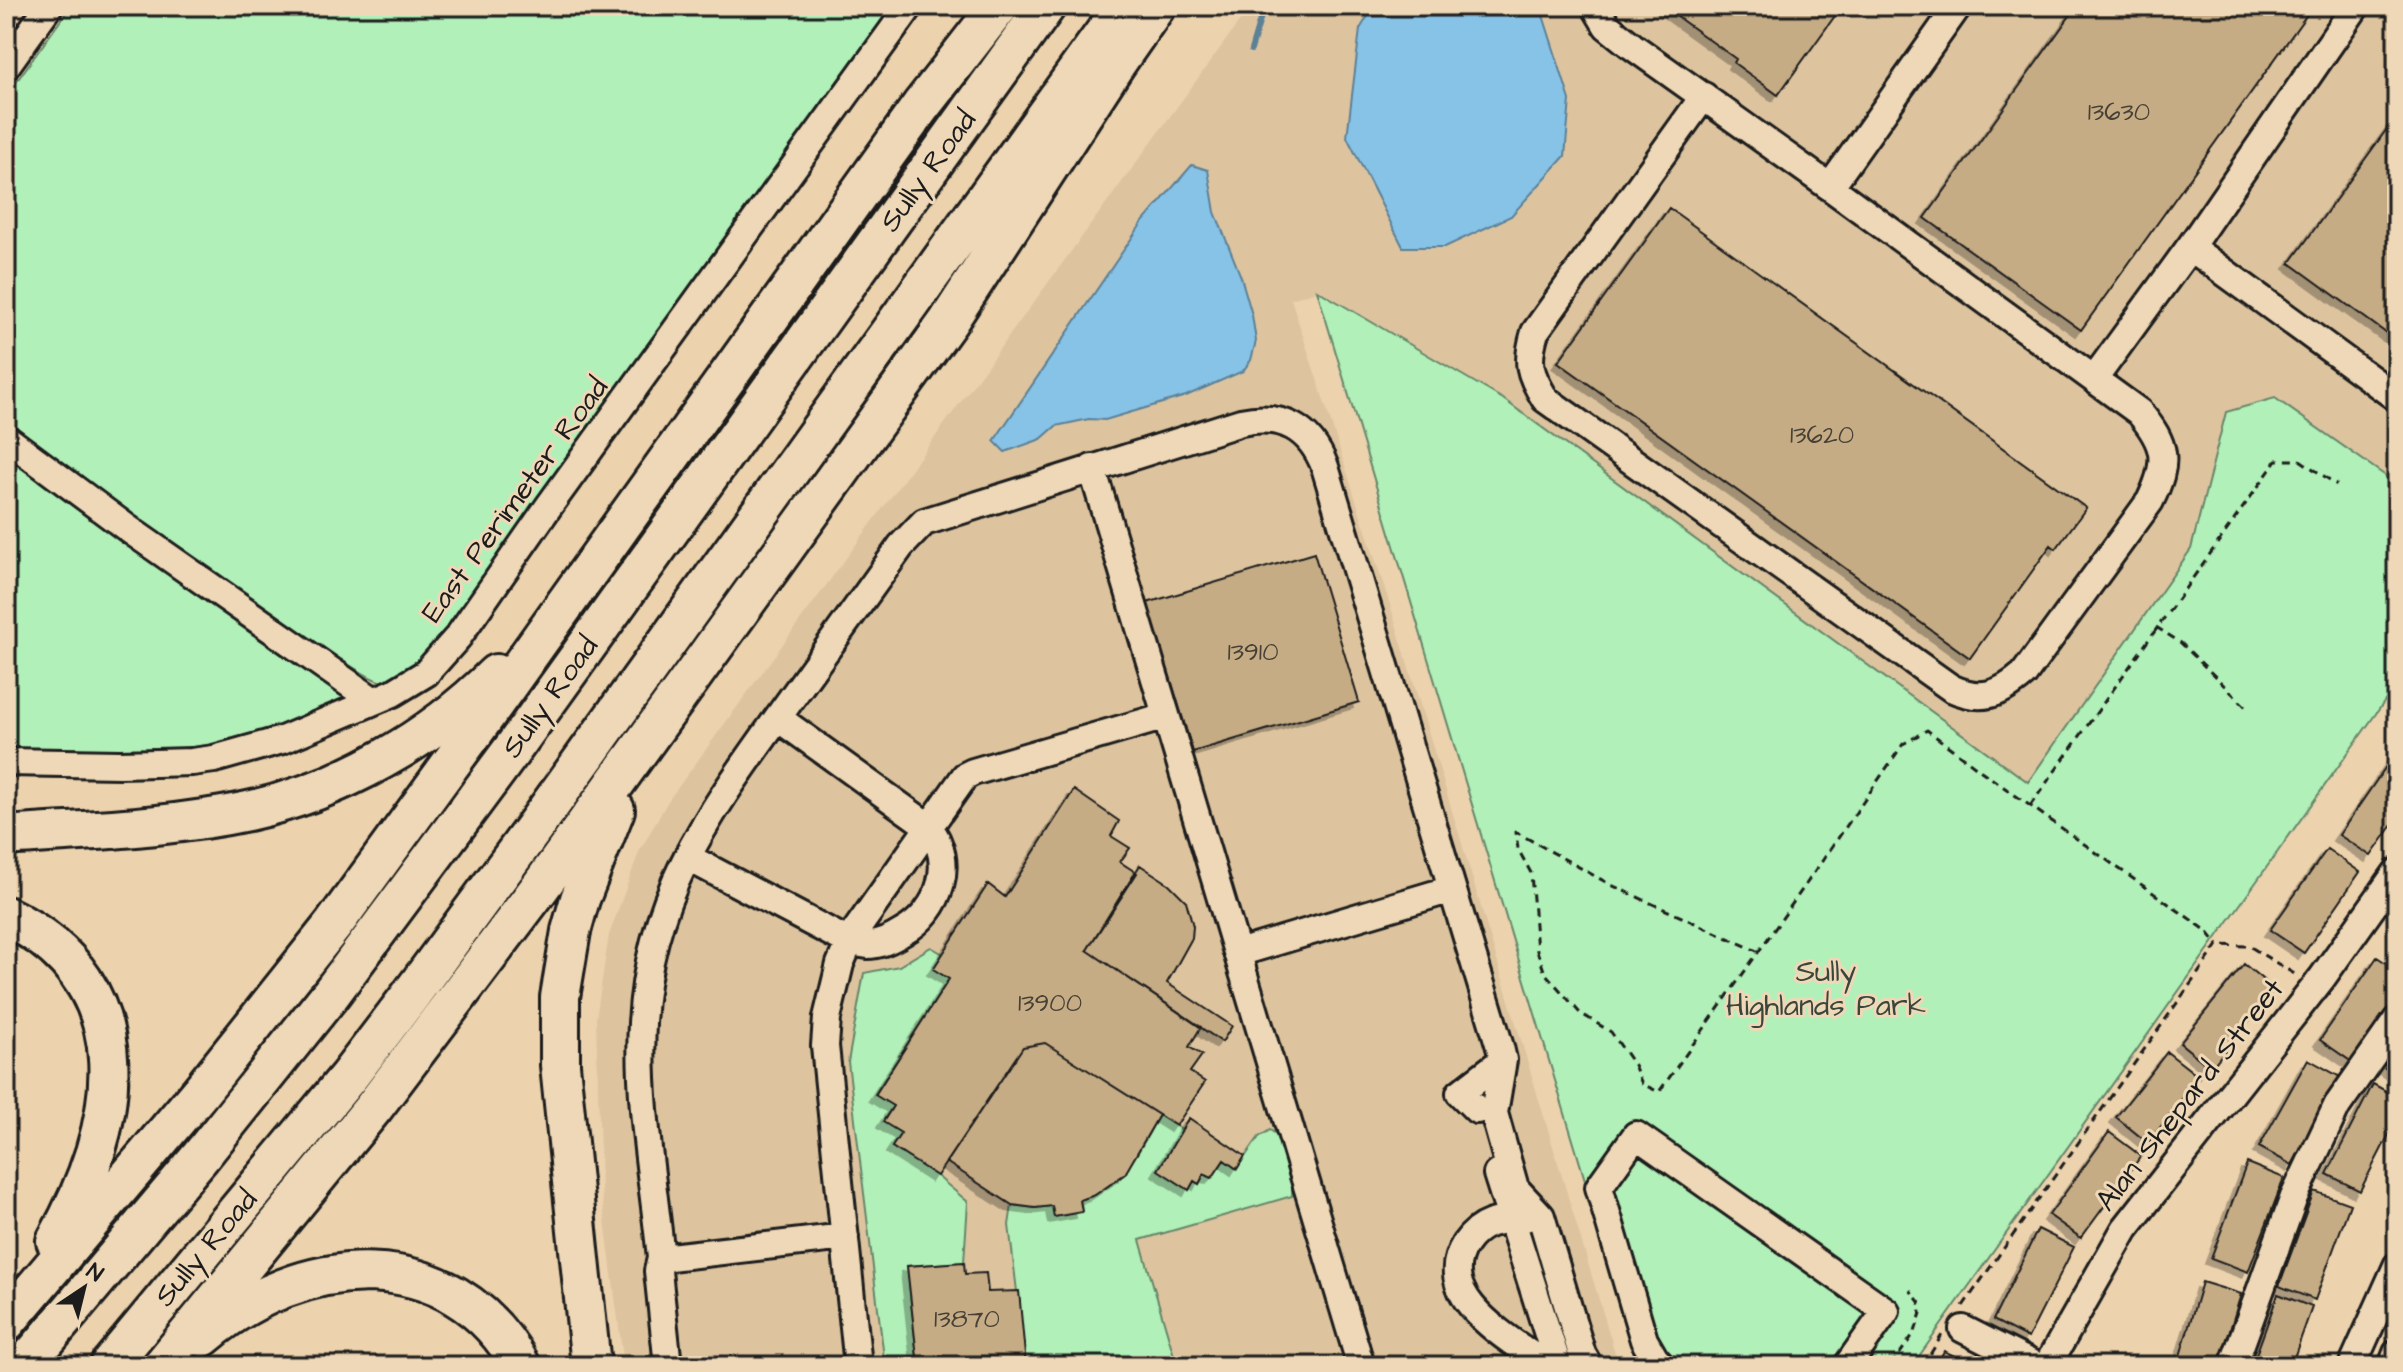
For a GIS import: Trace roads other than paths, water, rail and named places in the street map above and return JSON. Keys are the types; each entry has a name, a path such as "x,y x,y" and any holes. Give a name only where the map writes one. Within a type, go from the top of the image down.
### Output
{"highway":[{"path":"6,1322 288,983 418,810 912,119 999,6"},
{"name":"Sully Road","path":"24,1366 330,995 523,734 1046,6"},
{"name":"Sully Road","path":"109,1366 349,1076 410,996 1124,6"},
{"path":"164,1366 431,1035 718,645 948,322 1156,6"},
{"path":"6,836 188,821 250,811 304,795 354,773 423,734 485,686 622,525"},
{"path":"591,1366 560,1065 560,997 565,964 580,899 605,831 633,778 718,645"},
{"path":"6,916 40,935 69,962 79,977 90,995 102,1030 110,1085 100,1142 73,1207 52,1248 6,1308"},
{"path":"164,1366 213,1328 256,1301 305,1281 354,1273 405,1277 451,1291 483,1314 511,1347 521,1366"}],"street":[{"path":"6,66 49,6"},
{"name":"East Perimeter Road","path":"6,762 120,764 214,759 271,744 403,688 426,673 458,637 910,6"},
{"path":"1595,6 1607,26 1704,96 1830,187 2139,412 2156,431 2163,448 2163,466 2150,501 2024,674 2011,685 1995,693 1967,695 1951,688 1545,399 1532,378 1528,354 1535,332 1704,96"},
{"path":"1830,187 1958,6"},
{"path":"2094,379 2190,247 2356,6"},
{"path":"2190,247 2397,398"},
{"path":"668,1366 658,1271 661,1258 643,1092 642,1022 647,979 670,893 714,808 901,546 924,522 1253,419 1285,423 1311,439 1325,467 1503,1060 1494,1113 1515,1188 1541,1216 1582,1354 1589,1366"},
{"path":"6,438 127,528 374,701"},
{"path":"1092,468 1361,1366"},
{"path":"858,1366 825,1046 832,988 849,942 958,783 973,772 1166,716"},
{"path":"687,857 849,942 870,945 890,940 914,926 929,911 942,878 943,862 935,835 928,826 778,718"},
{"name":"Alan Shepard Street","path":"2047,1366 2125,1229 2314,987 2387,905 2397,872"},
{"path":"1238,953 1452,889"},
{"path":"2233,1366 2306,1171 2337,1106 2397,1020"},
{"path":"1503,1060 1477,1110 1552,1358"},
{"path":"1662,1366 1644,1340 1599,1187 1636,1135 1886,1311 1847,1366"},
{"path":"1541,1216 1486,1223 1472,1235 1458,1261 1459,1285 1463,1296 1476,1312 1552,1358"},
{"path":"661,1258 845,1237"},
{"path":"2352,1366 2397,1266"},
{"path":"1957,1322 2036,1366"},
{"path":"1552,1358 1576,1335"},
{"path":"2392,1366 2397,1353"}],"water":[{"path":"1374,6 1540,6 1570,100 1565,156 1511,216 1445,247 1403,247 1347,137 1360,29"},
{"path":"1192,165 1208,170 1215,212 1241,277 1256,341 1251,360 1243,371 1186,396 1105,420 1089,419 1056,426 1041,439 1005,452 994,441 1142,223"}],"waterway":[{"path":"1251,50 1264,6"}],"park label":[{"name":"Sully Highlands Park","path":"1826,989"}]}
